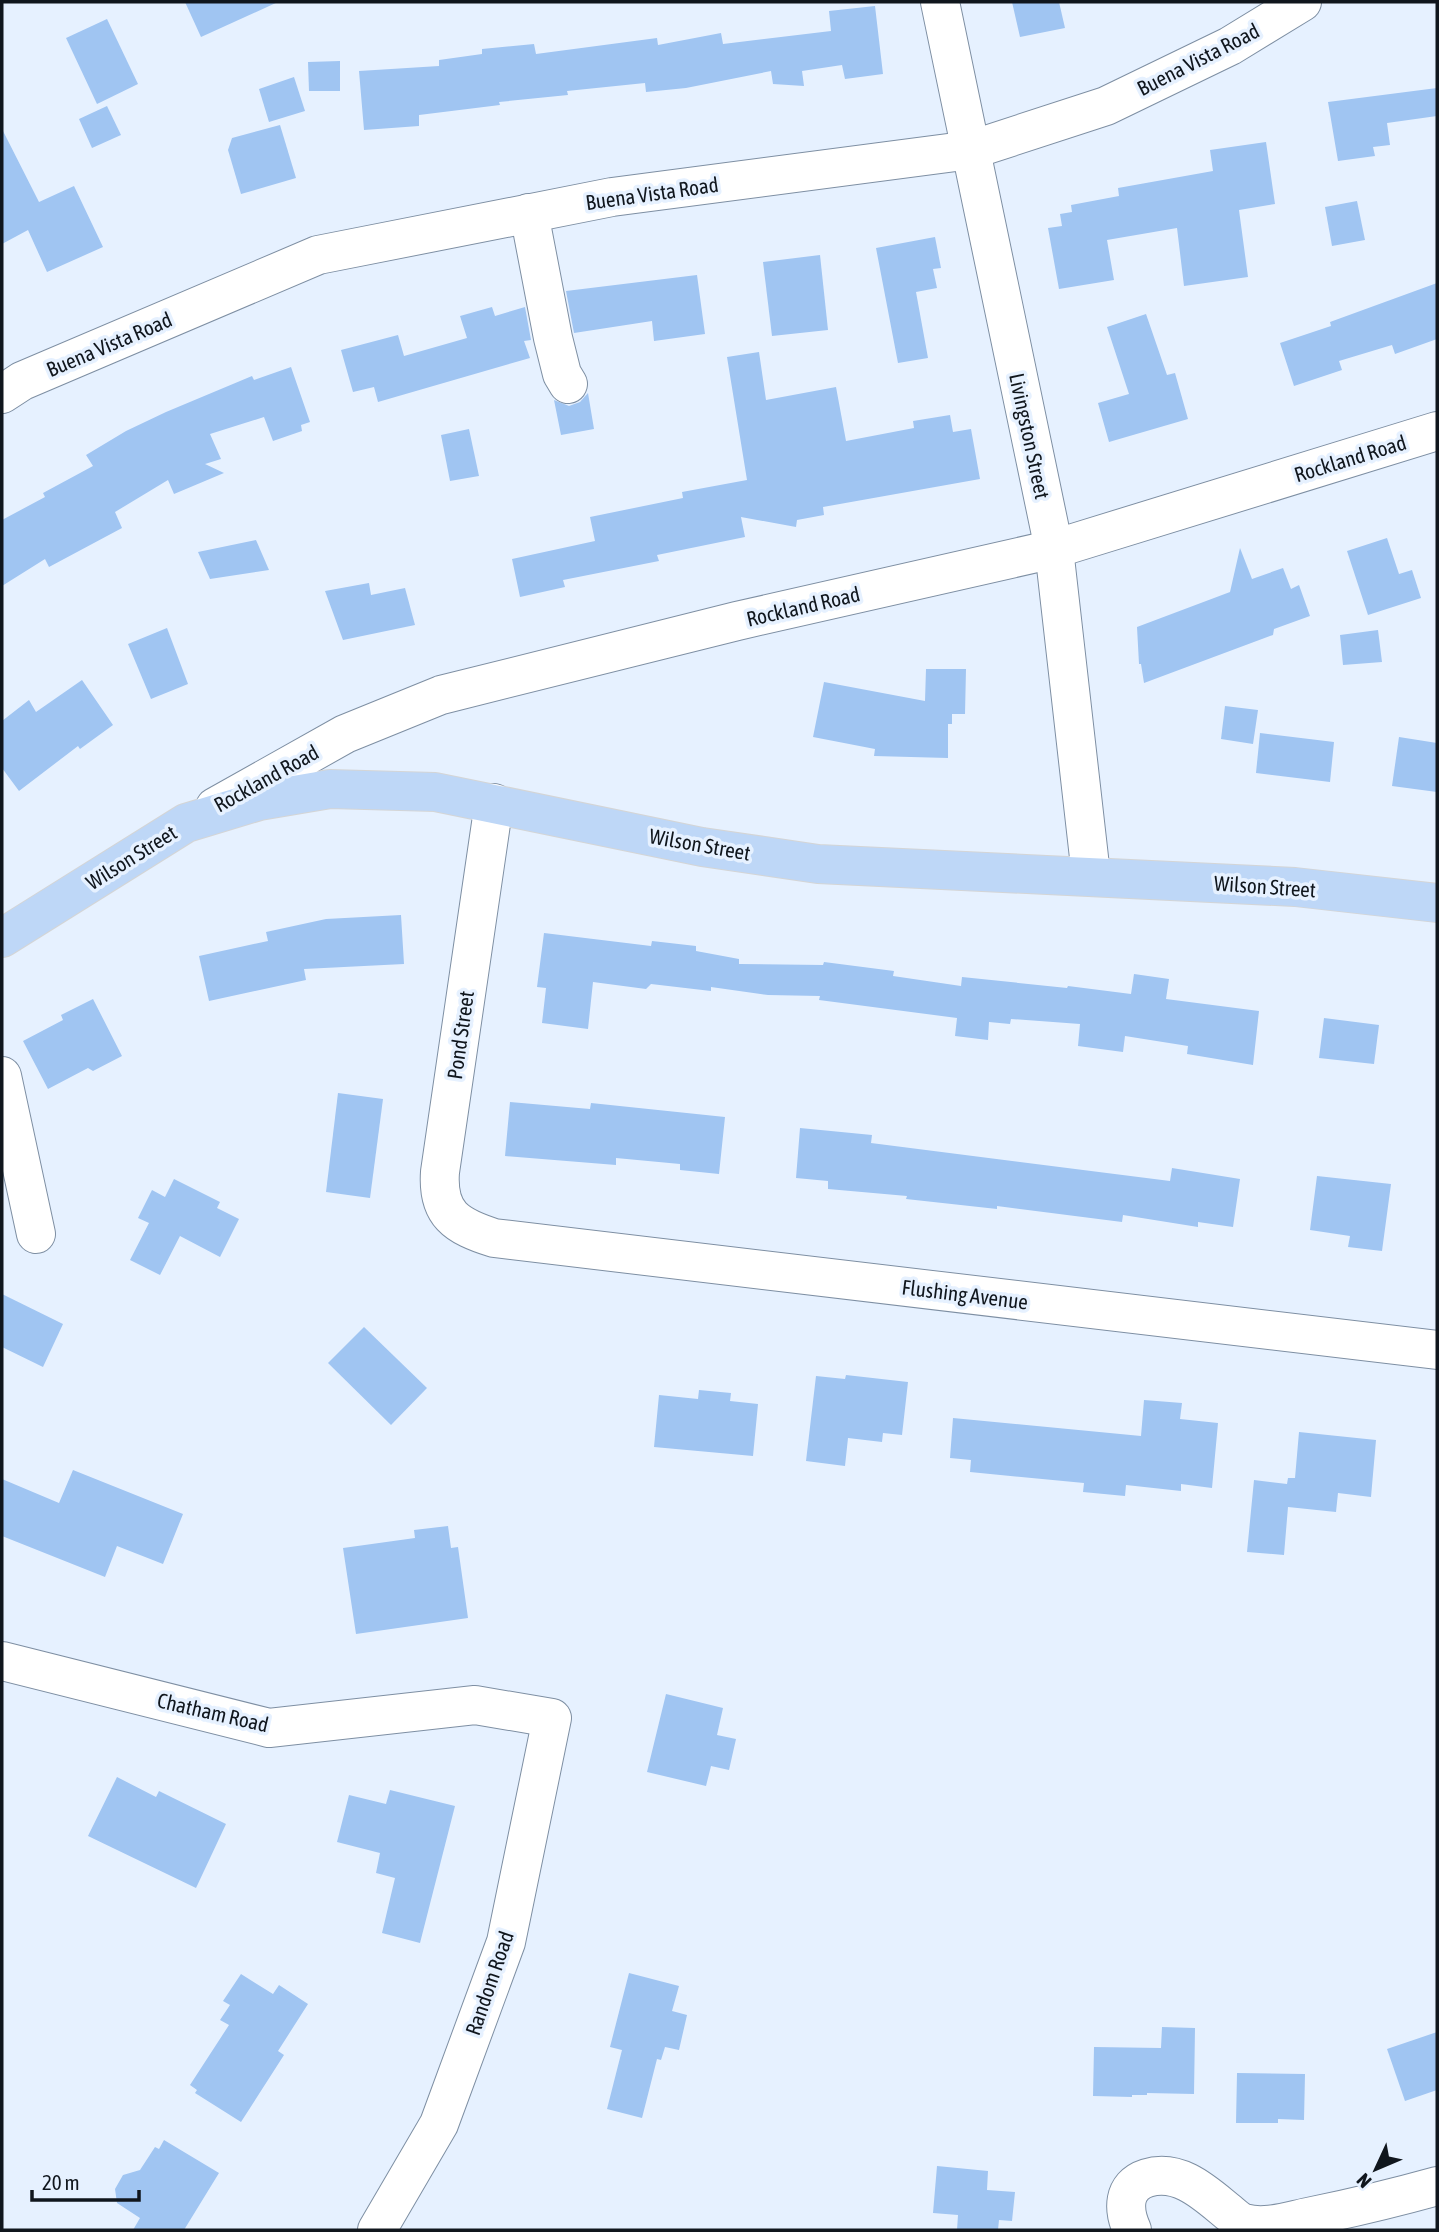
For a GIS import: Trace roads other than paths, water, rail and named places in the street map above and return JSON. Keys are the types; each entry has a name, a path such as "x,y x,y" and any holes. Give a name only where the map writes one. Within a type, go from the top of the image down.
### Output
{"main road":[{"name":"Wilson Street","path":"2,938 186,823 259,801 330,789 435,792 702,847 818,864 1091,875 1295,887 1437,903"}],"street":[{"name":"Livingston Street","path":"940,2 1054,549 1091,875"},
{"name":"Buena Vista Road","path":"2,394 22,381 318,255 612,197 971,150 1106,106 1230,46 1302,2"},
{"path":"528,213 562,374 568,384"},
{"name":"Rockland Road","path":"186,823 345,734 441,695 737,621 1054,549 1437,431"},
{"name":"Pond Street","path":"494,803 439,1187 441,1201 448,1213 460,1224 494,1238"},
{"path":"2,1076 36,1234"},
{"name":"Flushing Avenue","path":"494,1238 1437,1350"},
{"name":"Chatham Road","path":"2,1661 269,1728 475,1705 552,1718"},
{"name":"Random Road","path":"377,2230 439,2124 506,1942 552,1718"},
{"path":"1132,2230 1126,2217 1126,2200 1132,2186 1147,2178 1166,2176 1184,2180 1201,2190 1233,2226 1278,2223 1378,2203 1437,2186"}]}
